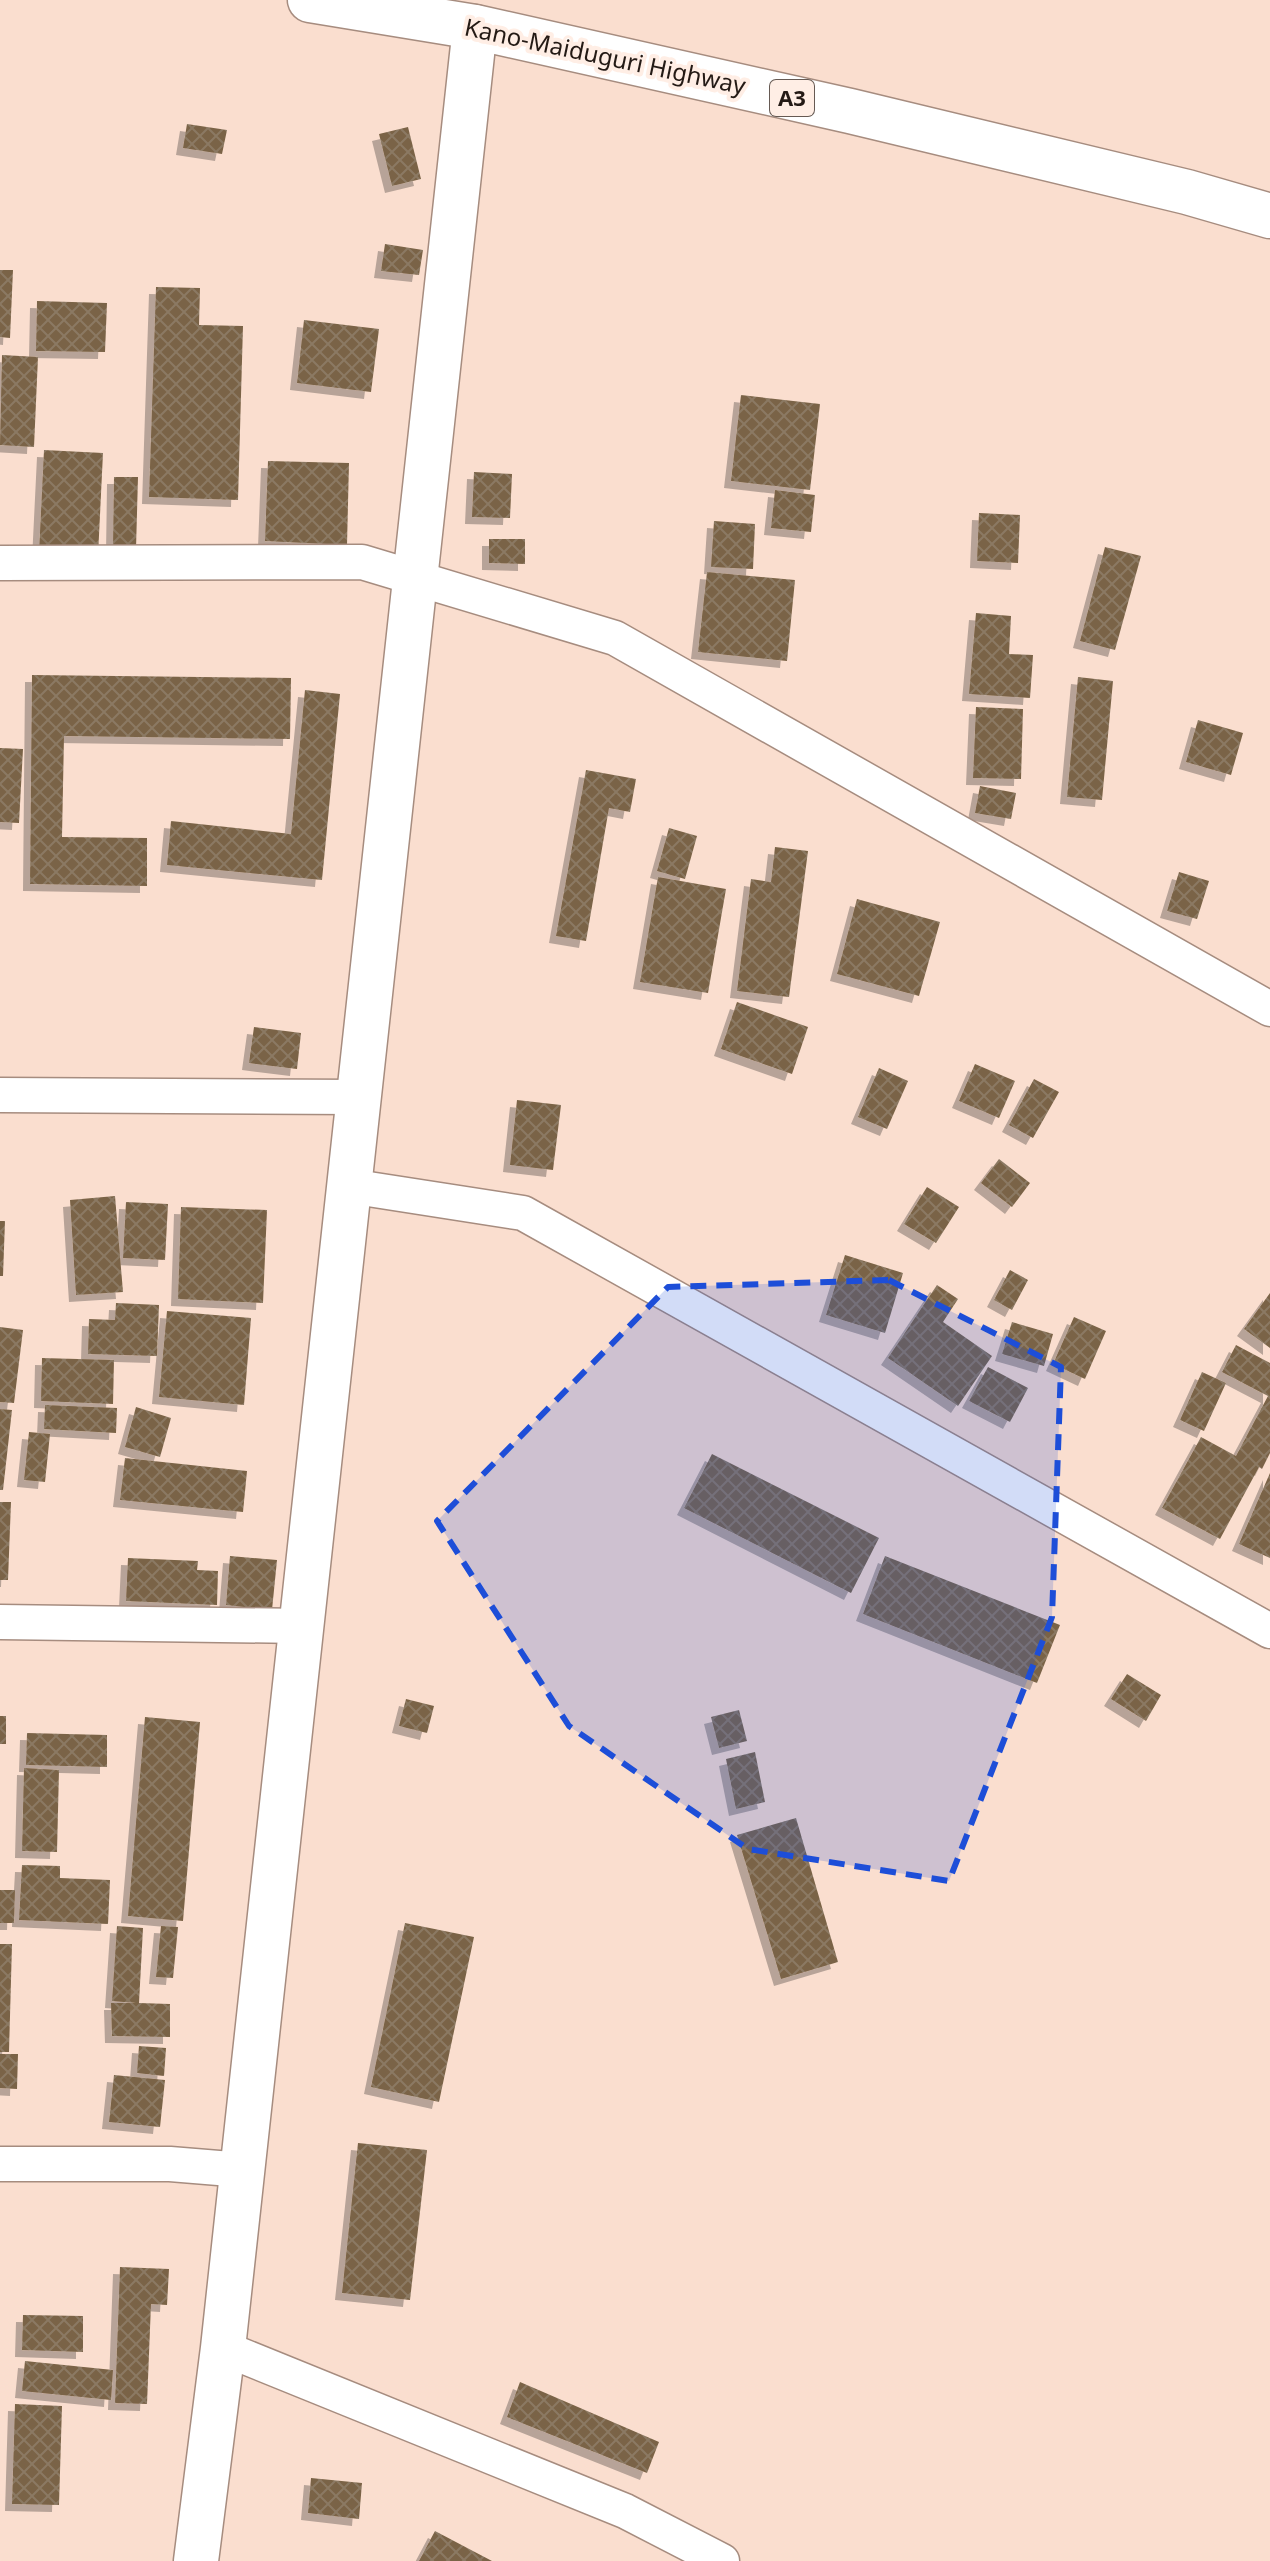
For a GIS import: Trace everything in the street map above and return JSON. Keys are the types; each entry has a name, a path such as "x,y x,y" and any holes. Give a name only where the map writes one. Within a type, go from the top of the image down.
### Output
{"main road":[{"name":"Kano-Maiduguri Highway","path":"310,0 476,14 850,111 1187,192 1270,216"},
{"path":"196,2561 243,2170 476,14"}],"street":[{"path":"0,563 362,562 615,638 1270,1009"},
{"path":"0,1095 359,1097"},
{"path":"349,1186 523,1213 1270,1631"},
{"path":"0,1622 302,1626"},
{"path":"0,2164 170,2164 243,2170"},
{"path":"223,2348 625,2511 722,2561"}],"highlighted area":[{"path":"889,1280 1061,1367 1052,1617 949,1881 748,1849 569,1726 437,1521 668,1287"}],"building":[{"path":"187,124 227,130 222,154 183,148"},
{"path":"408,127 421,179 392,186 379,134"},
{"path":"385,244 423,250 419,275 381,271"},
{"path":"0,270 13,270 10,338 0,337"},
{"path":"156,287 200,288 199,325 243,326 238,500 149,497"},
{"path":"37,301 107,303 105,352 36,351"},
{"path":"304,320 379,329 371,392 297,383"},
{"path":"2,355 38,357 34,447 0,445"},
{"path":"741,395 820,404 810,490 731,481"},
{"path":"44,450 103,453 98,556 39,553"},
{"path":"268,461 349,463 347,545 265,541"},
{"path":"474,472 512,474 510,518 472,517"},
{"path":"114,477 138,477 136,549 113,548"},
{"path":"775,490 815,495 811,532 771,528"},
{"path":"979,513 1020,515 1018,563 977,561"},
{"path":"714,521 755,524 753,569 711,567"},
{"path":"489,539 525,539 525,564 489,563"},
{"path":"1105,547 1141,556 1115,650 1080,641"},
{"path":"707,572 795,580 787,661 698,652"},
{"path":"976,613 1011,616 1009,654 1033,655 1030,698 969,694"},
{"path":"32,675 291,678 290,739 64,736 62,837 147,838 147,886 30,884"},
{"path":"1078,677 1113,681 1102,800 1067,797"},
{"path":"305,690 340,694 322,880 167,865 171,821 291,834"},
{"path":"976,707 1023,709 1021,779 973,778"},
{"path":"1198,720 1243,733 1231,775 1186,762"},
{"path":"0,748 23,749 19,823 0,822"},
{"path":"586,770 636,779 630,812 609,808 586,941 556,936"},
{"path":"980,786 1016,793 1011,819 975,813"},
{"path":"669,828 697,836 685,879 657,871"},
{"path":"775,847 808,851 789,997 737,991 751,879 771,882"},
{"path":"1179,872 1209,881 1197,919 1167,911"},
{"path":"658,877 726,889 708,993 640,982"},
{"path":"857,899 940,922 919,996 837,974"},
{"path":"737,1002 808,1027 792,1074 721,1049"},
{"path":"254,1027 301,1033 297,1069 249,1063"},
{"path":"975,1064 1015,1081 999,1118 959,1101"},
{"path":"879,1068 908,1081 887,1129 858,1117"},
{"path":"1034,1079 1059,1092 1033,1138 1009,1125"},
{"path":"517,1100 561,1105 553,1170 510,1165"},
{"path":"999,1159 1030,1183 1012,1207 981,1183"},
{"path":"927,1187 959,1207 936,1243 904,1224"},
{"path":"115,1196 123,1292 76,1295 70,1200"},
{"path":"126,1202 168,1204 165,1260 123,1258"},
{"path":"181,1207 267,1210 263,1303 178,1299"},
{"path":"0,1221 5,1221 3,1276 0,1276"},
{"path":"845,1255 903,1273 885,1333 826,1315"},
{"path":"1010,1270 1028,1280 1012,1310 994,1300"},
{"path":"937,1285 958,1299 943,1322 992,1356 958,1406 888,1358"},
{"path":"1270,1293 1270,1348 1244,1329"},
{"path":"116,1303 159,1305 157,1356 88,1354 89,1319 115,1320"},
{"path":"167,1311 251,1318 244,1405 159,1397"},
{"path":"1074,1317 1106,1331 1085,1379 1053,1364"},
{"path":"1012,1322 1053,1334 1044,1366 1002,1354"},
{"path":"0,1327 23,1330 14,1403 0,1402"},
{"path":"1236,1345 1270,1363 1270,1453 1262,1469 1259,1467 1220,1539 1162,1508 1201,1437 1236,1456 1268,1396 1222,1372"},
{"path":"42,1358 114,1360 113,1404 41,1401"},
{"path":"988,1367 1028,1388 1010,1422 969,1401"},
{"path":"1202,1372 1226,1383 1204,1431 1180,1420"},
{"path":"45,1405 117,1408 116,1433 44,1429"},
{"path":"136,1407 171,1418 160,1457 125,1447"},
{"path":"0,1409 12,1410 3,1490 0,1490"},
{"path":"29,1432 50,1434 45,1482 24,1480"},
{"path":"712,1454 879,1538 851,1593 684,1508"},
{"path":"125,1458 247,1471 243,1512 120,1500"},
{"path":"1270,1473 1270,1558 1239,1544"},
{"path":"0,1502 11,1502 8,1580 0,1580"},
{"path":"230,1556 277,1560 272,1610 226,1605"},
{"path":"885,1556 1060,1625 1037,1683 863,1614"},
{"path":"128,1558 198,1561 197,1570 218,1571 217,1605 126,1601"},
{"path":"1127,1674 1161,1695 1146,1721 1111,1699"},
{"path":"406,1699 434,1706 427,1733 399,1726"},
{"path":"739,1710 747,1741 719,1748 711,1717"},
{"path":"0,1716 6,1716 6,1744 0,1744"},
{"path":"145,1717 200,1722 183,1921 128,1916"},
{"path":"27,1733 107,1735 107,1767 26,1765"},
{"path":"755,1752 765,1802 736,1809 726,1759"},
{"path":"24,1768 59,1770 57,1852 22,1851"},
{"path":"796,1818 838,1962 781,1979 737,1835"},
{"path":"22,1865 60,1866 60,1878 110,1880 108,1924 19,1920"},
{"path":"0,1890 15,1890 14,1923 0,1923"},
{"path":"405,1923 474,1937 439,2102 371,2087"},
{"path":"117,1926 143,1928 139,2003 170,2004 170,2037 112,2036 111,2003 136,2003 112,2001"},
{"path":"161,1926 178,1927 173,1978 156,1977"},
{"path":"0,1944 12,1944 9,2052 0,2052"},
{"path":"139,2046 166,2048 164,2076 137,2073"},
{"path":"0,2054 18,2054 17,2089 0,2088"},
{"path":"114,2075 165,2080 160,2127 109,2122"},
{"path":"358,2143 427,2150 410,2300 342,2293"},
{"path":"120,2267 169,2269 167,2305 151,2304 147,2404 115,2403"},
{"path":"23,2315 83,2316 83,2352 22,2350"},
{"path":"25,2361 113,2370 111,2400 22,2391"},
{"path":"520,2382 659,2442 647,2473 507,2417"},
{"path":"15,2404 62,2406 59,2505 12,2504"},
{"path":"311,2478 362,2483 359,2519 308,2513"},
{"path":"435,2531 492,2561 419,2561"}]}
